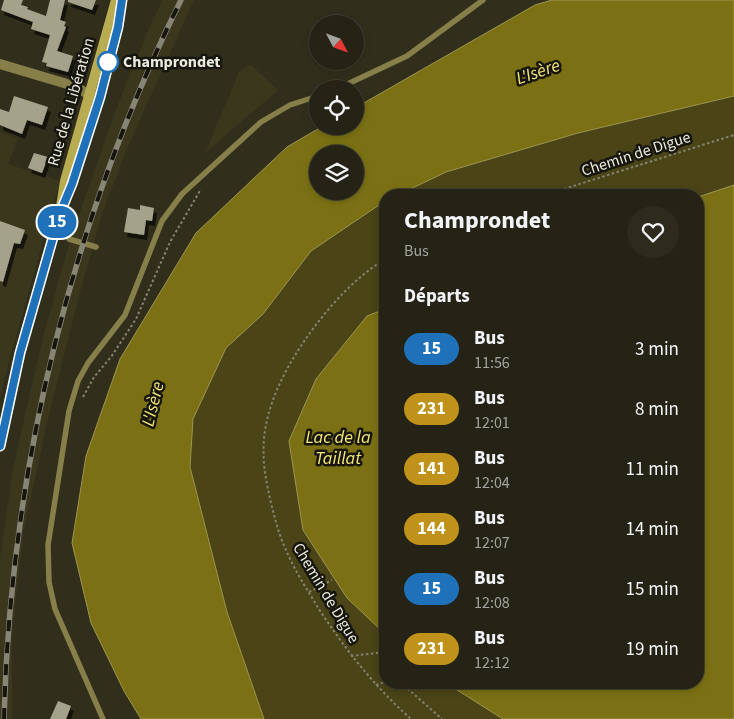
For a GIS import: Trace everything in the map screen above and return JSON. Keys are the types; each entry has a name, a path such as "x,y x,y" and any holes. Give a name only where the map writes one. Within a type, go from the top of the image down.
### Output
{"main road":[{"name":"Rue de la Libération","path":"60,213 65,181 116,0"},
{"name":"Rue de la Libération","path":"0,446 2,420 20,353 60,213 72,184 100,97 118,27 122,0"}],"street":[{"path":"0,64 74,86 88,94 100,97"}],"lane":[{"path":"357,80 407,56 483,0"},
{"path":"103,719 55,609 48,582 48,545 69,411 78,381 88,363 125,315 162,221 182,194 261,122 290,106 309,99"},
{"path":"69,239 96,247"}],"path":[{"name":"Chemin de Digue","path":"564,189 734,135"},
{"name":"Chemin de Digue","path":"379,264 349,287 327,310 301,345 286,373 267,419 264,440 264,464 268,491 286,551 309,592 352,656 379,688"},
{"path":"309,592 332,580"},
{"path":"352,656 379,653"},
{"name":"Chemin de Digue","path":"380,689 411,719"},
{"path":"408,689 442,719"}],"shaded area":[{"path":"163,0 194,0 129,144 103,211 79,296 47,423 23,534 12,634 12,719 0,719 0,558 13,469 29,397 45,330 71,237 117,107 148,31"},
{"path":"250,64 278,90 205,153 239,72"},
{"path":"734,96 734,719 264,719 227,612 190,467 193,419 226,348 263,314 311,251 379,205 379,689 704,689 704,189 411,189 446,172 578,133"},
{"path":"0,132 18,138 8,164 60,181 0,398"}],"water":[{"name":"L'Isère","path":"552,0 734,0 734,96 578,133 446,172 411,189 379,189 379,205 311,251 263,314 226,348 193,419 190,467 227,612 264,719 141,719 124,691 91,623 72,543 86,456 120,359 196,233 287,147 309,134 364,135 364,103 535,5"},
{"path":"734,185 734,719 503,719 456,689 704,689 704,195"},
{"name":"Lac de la Taillat","path":"379,311 379,628 347,598 303,530 289,441 316,379 367,316"}],"building":[{"path":"4,0 23,0 21,5 46,16 50,0 65,0 60,20 66,22 64,26 66,27 57,51 73,56 68,72 46,66 47,63 42,62 50,35 31,29 33,22 1,10"},
{"path":"68,0 96,0 92,10 68,2"},
{"path":"14,96 48,107 42,125 27,120 22,134 0,125 0,109 9,112"},
{"path":"34,153 48,157 42,173 28,168"},
{"path":"140,205 154,208 152,221 146,220 144,235 124,232 128,208 140,210"},
{"path":"0,221 25,230 20,244 14,243 3,282 0,281"},
{"path":"58,701 71,706 66,719 50,719"}],"railway":[{"path":"4,719 9,626 19,533 34,441 54,350 78,260 108,171 142,84 181,0"}],"bus line":[{"name":"15","path":"0,446 20,353 60,213 72,184 100,97 118,27 122,0"}],"place":[{"name":"Champrondet","path":"108,62"}]}
